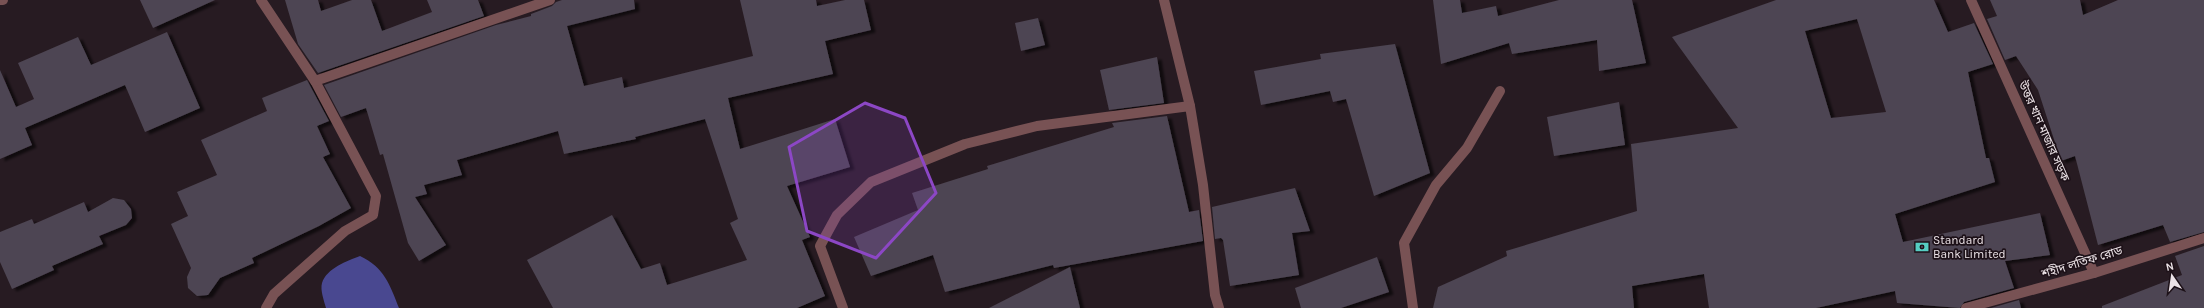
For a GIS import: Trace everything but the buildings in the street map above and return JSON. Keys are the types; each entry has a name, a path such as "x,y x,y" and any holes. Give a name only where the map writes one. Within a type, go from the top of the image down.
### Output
{"street":[{"path":"261,0 315,81 376,196 373,215 345,231 274,294 266,308"},
{"path":"315,81 550,0"},
{"path":"1164,0 1190,106 1203,185 1215,295 1219,308"},
{"name":"উত্তর খান মাজার সড়ক","path":"1971,0 2094,273"},
{"path":"1413,308 1404,243 1436,185 1467,148 1500,91"},
{"path":"843,308 820,246 837,215 871,182 964,144 1037,126 1190,106"},
{"name":"শহীদ লতিফ রোড","path":"1966,308 2094,273 2204,238"}],"highlighted area":[{"path":"865,103 905,118 936,193 876,258 807,231 789,147"}],"shaded area":[{"path":"360,256 368,260 381,271 389,284 399,308 326,308 322,296 322,283 328,273 349,260"}],"place":[{"name":"Standard Bank Limited","path":"1922,247"}]}
